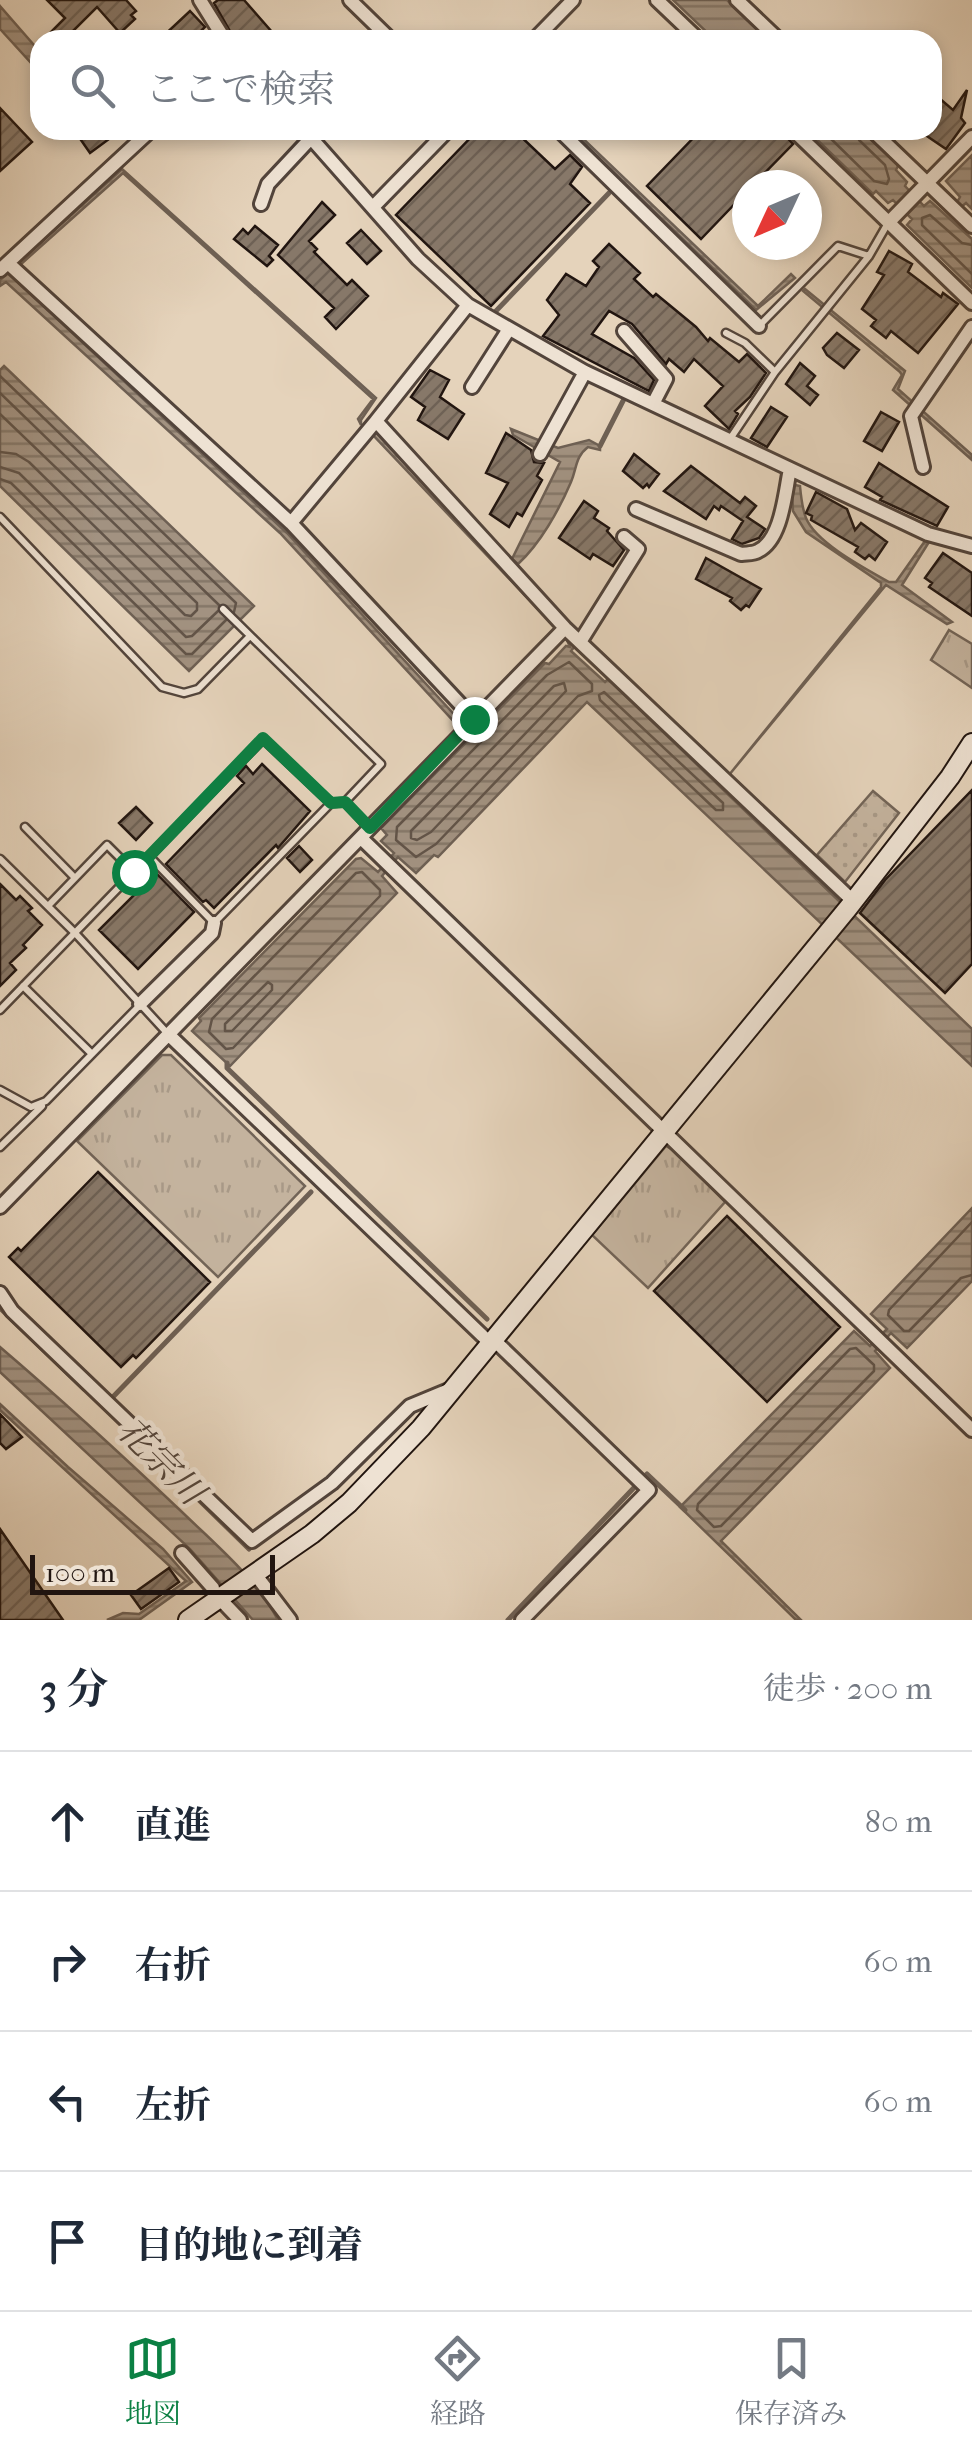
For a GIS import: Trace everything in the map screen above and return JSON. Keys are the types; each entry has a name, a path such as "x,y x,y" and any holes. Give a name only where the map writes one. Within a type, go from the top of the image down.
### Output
{"street":[{"path":"200,0 219,30"},
{"path":"350,0 381,30"},
{"path":"544,30 573,0"},
{"path":"658,0 689,30"},
{"path":"737,0 768,30"},
{"path":"891,219 972,137"},
{"path":"139,140 4,267 291,523 474,719"},
{"path":"261,204 268,184 303,140"},
{"path":"314,140 418,259 468,305 584,372 928,534 972,546"},
{"path":"374,206 438,140"},
{"path":"569,140 759,326"},
{"path":"803,140 891,219 972,302"},
{"path":"881,140 924,185 972,226"},
{"path":"291,523 468,305"},
{"path":"923,467 912,416 972,327"},
{"path":"472,387 509,329"},
{"path":"624,331 666,379 653,404"},
{"path":"540,454 584,372"},
{"path":"376,422 565,628 851,904"},
{"path":"636,509 741,554 759,551 771,538 778,521 790,469"},
{"path":"580,642 638,549 624,537"},
{"path":"0,1207 565,628"},
{"path":"188,1620 350,1503 421,1428 969,756"},
{"path":"366,834 972,1430"},
{"path":"140,1004 212,933 214,923"},
{"path":"168,1034 649,1490 527,1618"},
{"path":"0,1293 12,1311 252,1541 332,1482 410,1406 454,1387"},
{"path":"182,1553 240,1620"},
{"path":"253,1575 290,1620"}],"lane":[{"path":"730,440 775,372 869,256 891,219"},
{"path":"759,326 838,246 869,256"},
{"path":"726,333 745,343 775,372"},
{"path":"0,517 162,688 184,692 198,689 250,636"},
{"path":"149,856 214,923 331,803 345,802 382,764 222,609"},
{"path":"0,1010 263,738 331,803"},
{"path":"345,802 366,834"},
{"path":"25,826 75,878"},
{"path":"48,906 108,845 134,872"},
{"path":"0,860 75,932 168,1034"},
{"path":"23,986 92,1054"},
{"path":"0,1147 140,1004"},
{"path":"0,1090 31,1107 46,1101"}],"green space":[{"path":"949,630 972,644 972,688 931,660"},
{"path":"873,791 899,813 845,882 817,855"},
{"path":"162,1055 171,1055 305,1186 218,1277 77,1141"},
{"path":"666,1146 678,1153 725,1202 648,1288 592,1235"}],"water":[{"path":"673,0 727,0 758,30 704,30"},
{"path":"0,6 30,40 30,62 0,29"},
{"path":"580,140 758,306 791,274 795,278 756,310"},
{"path":"817,140 874,140 899,164 896,170 907,182 905,186 924,206 930,201 972,239 972,288 907,225 912,219 893,200 888,203 876,191 873,194"},
{"path":"972,155 972,209 966,203 960,208 956,204 960,197 946,181"},
{"path":"122,169 376,398 361,425 358,419 373,399 123,173 18,263"},
{"path":"8,273 287,533 462,723 458,726 280,533 6,282 0,286 0,280"},
{"path":"805,289 905,371 898,389 972,455 972,460 893,390 900,372"},
{"path":"4,366 254,606 189,671 0,486 0,370"},
{"path":"511,429 558,448 589,440 600,446 600,450 588,447 581,455 555,515 518,564 512,559 560,462 513,435"},
{"path":"375,431 556,624 554,626 372,434"},
{"path":"795,485 800,486 806,518 820,537 889,582 896,582 925,541 929,542 902,585 952,622 947,624 886,585 729,775 881,587 881,583 806,532 793,511"},
{"path":"566,638 575,646 571,651 605,682 608,679 972,1029 972,1066 587,702 438,857 434,855 416,873 398,857 382,876 397,893 230,1066 192,1031 201,1021 199,1018 356,859 361,858 378,872 394,853 381,841 387,835 381,828 545,663 570,647"},
{"path":"972,1208 972,1281 907,1348 891,1333 875,1351 890,1368 721,1541 801,1620 796,1620 680,1507 854,1331 870,1346 887,1329 871,1314"},
{"path":"0,1347 221,1549 258,1590 278,1620 253,1620 190,1549 0,1372"},
{"path":"0,1404 163,1549 192,1582 139,1620 107,1620 123,1613 139,1614 186,1581 0,1410"}],"building":[{"path":"47,0 126,0 136,11 131,15 135,19 123,30 117,30 97,7 74,30 53,30 65,18"},
{"path":"244,0 270,30 229,30 214,3"},
{"path":"190,11 205,27 202,30 170,30"},
{"path":"967,90 961,118 965,123 946,149 933,140 942,140 942,101 953,110"},
{"path":"0,108 32,142 0,171"},
{"path":"81,140 108,140 90,153"},
{"path":"468,140 525,140 555,169 570,155 582,167 570,184 590,203 491,306 396,215"},
{"path":"691,140 789,140 793,144 768,170 732,170 732,207 701,239 647,186"},
{"path":"322,202 335,215 309,241 317,249 314,252 347,285 352,280 368,296 336,329 325,317 334,308 278,255"},
{"path":"255,226 278,245 267,266 234,239 243,229 248,234"},
{"path":"361,230 381,251 367,264 347,243"},
{"path":"609,244 640,273 634,279 653,297 656,294 708,341 710,338 739,362 747,354 766,373 735,411 738,414 729,429 705,406 723,386 694,359 684,372 669,359 666,364 632,324 609,311 592,334 634,358 654,380 649,391 543,336 559,315 547,300 566,274 586,286 599,267 593,261"},
{"path":"889,251 912,264 908,272 941,297 943,293 958,304 918,353 891,331 886,338 871,326 876,320 862,309 884,275 877,272"},
{"path":"837,333 859,350 844,368 823,348"},
{"path":"800,363 815,376 807,386 818,395 810,405 786,384"},
{"path":"430,370 449,380 440,397 464,414 448,439 418,420 425,407 411,397"},
{"path":"771,407 787,417 767,447 751,438"},
{"path":"881,412 899,422 882,451 864,441"},
{"path":"506,433 531,450 534,462 544,463 537,476 542,480 522,516 517,513 509,527 490,514 508,483 486,473"},
{"path":"634,454 659,474 649,487 647,484 643,488 623,471"},
{"path":"879,463 948,507 937,526 880,500 882,497 865,487"},
{"path":"691,466 740,503 745,497 756,506 747,517 765,529 759,538 742,544 732,539 743,521 721,506 719,510 714,506 706,519 664,491"},
{"path":"816,492 847,509 855,530 861,523 887,542 875,560 869,555 865,559 855,552 858,547 811,520 812,516 806,513"},
{"path":"584,501 598,511 594,518 609,528 607,531 624,550 613,566 593,554 590,559 559,538"},
{"path":"943,553 972,573 972,616 929,587 932,583 925,578"},
{"path":"706,558 761,589 749,607 741,610 730,601 732,598 696,579"},
{"path":"262,764 310,811 278,848 276,845 214,908 206,900 203,902 166,864 244,783 237,776 246,766 253,774"},
{"path":"972,790 972,964 945,993 860,913 885,880"},
{"path":"136,807 152,823 136,840 119,823"},
{"path":"299,846 312,860 300,872 287,858"},
{"path":"156,873 194,912 138,969 99,930"},
{"path":"0,884 16,900 20,896 42,925 10,963 16,970 0,986"},
{"path":"98,1172 210,1282 136,1358 133,1355 121,1367 9,1257 18,1248 21,1251"},
{"path":"727,1216 840,1327 767,1402 654,1291"},
{"path":"0,1414 22,1437 6,1449 0,1443"},
{"path":"0,1529 63,1620 0,1620"},
{"path":"169,1568 179,1582 141,1609 131,1595"}],"waterway":[{"path":"495,312 609,193"},
{"path":"600,446 625,397"},
{"path":"456,719 473,738"},
{"path":"227,1063 227,1068 487,1319"},
{"path":"109,1401 311,1192"},
{"path":"0,1308 84,1389"},
{"name":"花宗川","path":"153,1455 249,1549"},
{"path":"508,1620 647,1474 685,1510"}],"route":[{"path":"134,872 263,738 331,803 345,802 370,828 474,719"}]}
